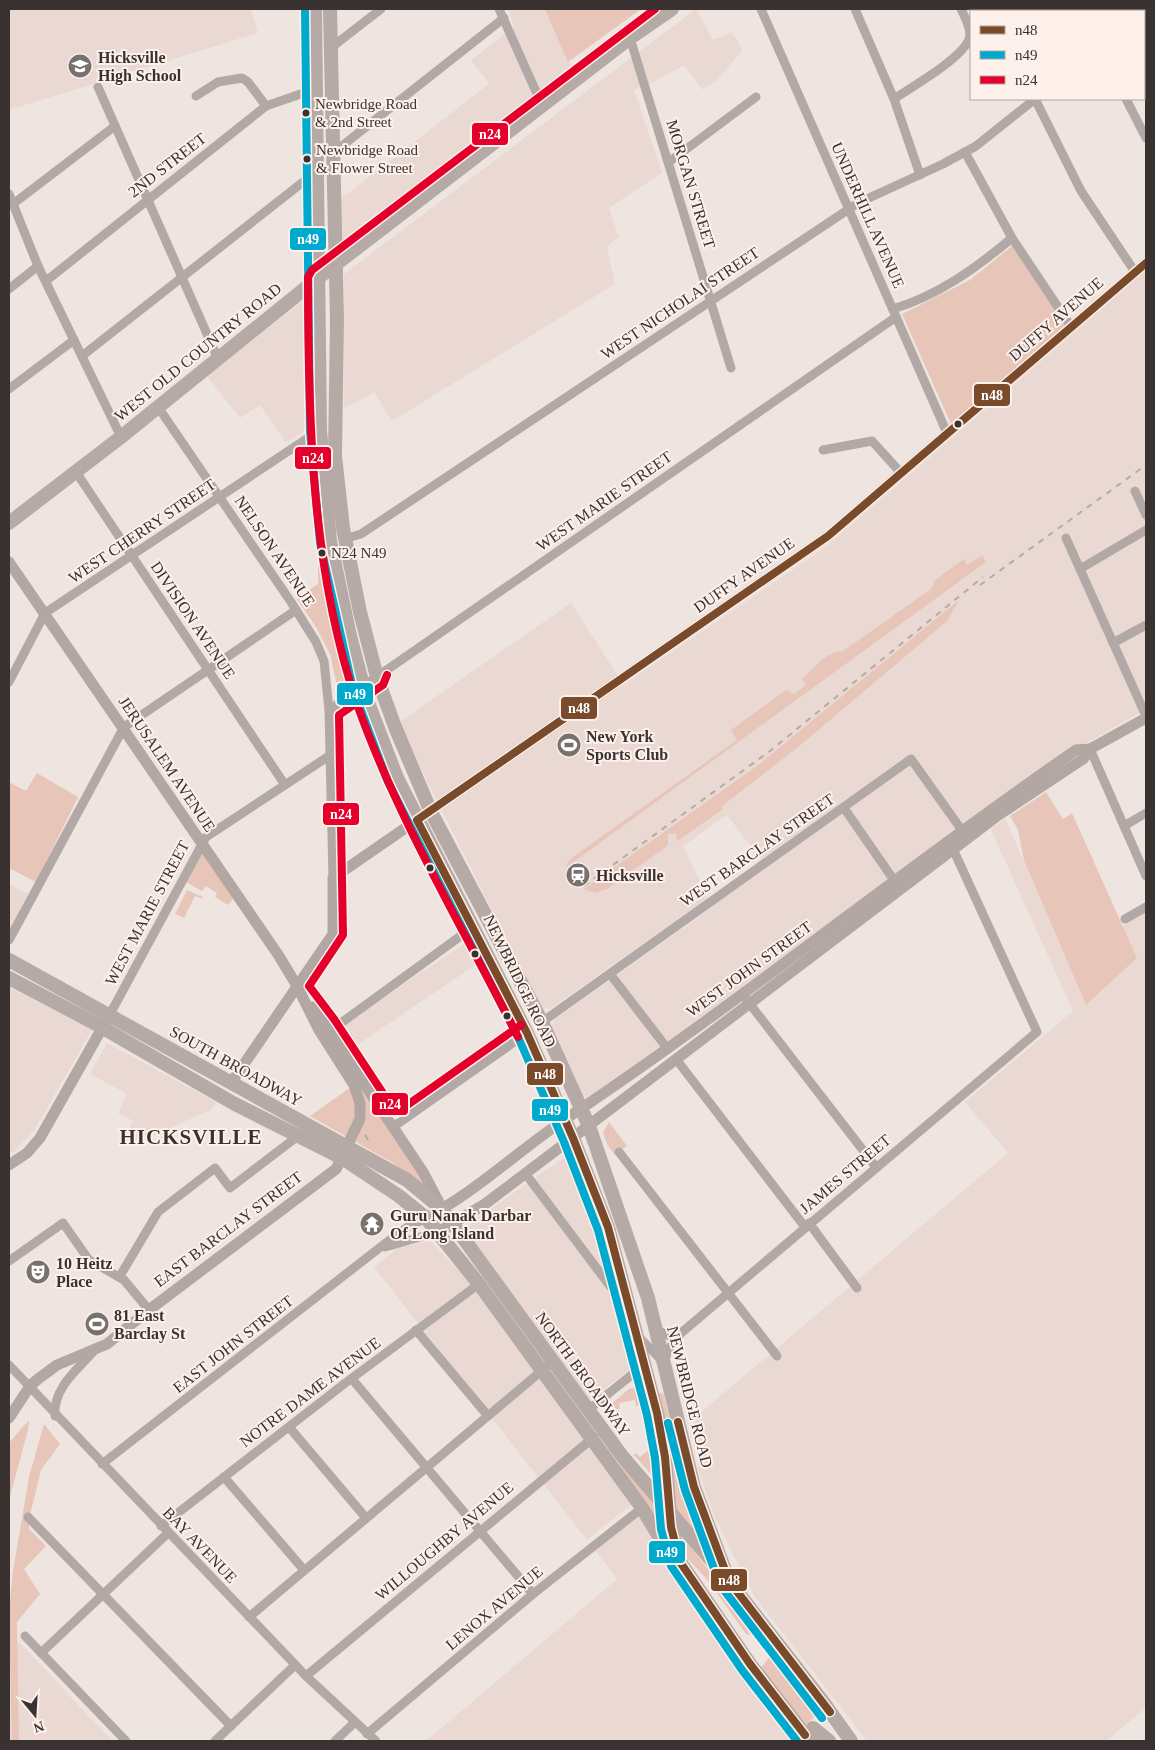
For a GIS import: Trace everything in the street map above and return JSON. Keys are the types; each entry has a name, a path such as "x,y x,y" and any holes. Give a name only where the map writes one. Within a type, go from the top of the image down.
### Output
{"main road":[{"path":"314,9 318,278"},
{"path":"330,9 336,264"},
{"name":"WEST OLD COUNTRY ROAD","path":"9,523 121,437 336,264 630,38 672,9"},
{"name":"DUFFY AVENUE","path":"333,878 828,536 1146,263"},
{"name":"NEWBRIDGE ROAD","path":"336,264 337,470 344,539 377,677 395,727 431,812 539,1017 589,1126 620,1221 648,1298 694,1487 729,1581"},
{"name":"NEWBRIDGE ROAD","path":"318,278 320,436 330,541 363,687 397,778 527,1033 566,1119 608,1227 637,1336 665,1456 670,1512 680,1562"},
{"path":"320,436 336,438"},
{"path":"330,541 344,539"},
{"name":"JERUSALEM AVENUE","path":"9,562 124,727 202,845 279,956 297,986 319,1030 354,1085 360,1103 360,1119 345,1153"},
{"name":"WEST JOHN STREET","path":"438,1232 485,1204 589,1126 676,1059 828,932 953,849 965,834 1082,759 1090,749 1146,717"},
{"name":"WEST JOHN STREET","path":"426,1218 442,1209 667,1048 816,954 897,885 1045,772 1076,750 1090,749"},
{"path":"1045,772 1045,784"},
{"name":"NELSON AVENUE","path":"231,1083 333,934 333,878"},
{"path":"454,891 463,894 473,910 483,920 486,919"},
{"path":"816,954 815,947 827,936 828,932"},
{"name":"SOUTH BROADWAY","path":"9,960 233,1103 298,1136 345,1153 407,1180 442,1209"},
{"path":"493,966 503,971 524,1004 539,1017"},
{"name":"SOUTH BROADWAY","path":"9,978 231,1083 345,1153 426,1218"},
{"name":"JERUSALEM AVENUE","path":"297,986 328,1027 423,1172 442,1209"},
{"path":"9,1165 27,1153 40,1138 105,1022"},
{"name":"EAST BARCLAY STREET","path":"9,1418 30,1386 57,1365 93,1352 107,1344 149,1310 336,1169 345,1153"},
{"name":"NORTH BROADWAY","path":"442,1209 547,1366 597,1434 660,1538 680,1562 750,1664 811,1734 829,1741"},
{"name":"NORTH BROADWAY","path":"426,1218 547,1366 588,1410 597,1434 670,1512 729,1581 824,1702 851,1741"}],"street":[{"path":"332,47 380,9"},
{"path":"499,9 542,105"},
{"name":"UNDERHILL AVENUE","path":"760,9 947,433"},
{"path":"855,9 894,99 920,175"},
{"path":"894,99 948,62 966,46 970,34 961,9"},
{"path":"333,153 504,18"},
{"name":"MORGAN STREET","path":"630,38 731,368"},
{"path":"196,96 218,82 242,78 248,82 266,106"},
{"path":"98,87 218,359"},
{"name":"2ND STREET","path":"46,281 266,106 315,88"},
{"path":"669,162 756,97"},
{"name":"WEST NICHOLAI STREET","path":"344,539 361,534 849,209 965,152 994,133 1034,100"},
{"path":"1035,100 1081,192 1135,272"},
{"path":"1127,100 1146,138"},
{"path":"14,204 115,126"},
{"path":"965,152 1012,238 1072,328"},
{"path":"82,356 317,171"},
{"path":"9,194 38,266 121,437"},
{"name":"WEST MARIE STREET","path":"329,710 895,313 974,270 1012,238"},
{"path":"9,289 38,266"},
{"path":"9,389 74,340"},
{"name":"NELSON AVENUE","path":"158,407 296,610 316,642 324,661 329,710 333,878"},
{"name":"WEST CHERRY STREET","path":"9,682 45,613 219,497 320,436"},
{"path":"823,450 872,441 901,473"},
{"name":"DIVISION AVENUE","path":"76,472 285,785"},
{"path":"1135,490 1146,515"},
{"path":"1080,569 1146,530"},
{"path":"1066,538 1146,717"},
{"path":"9,940 124,727 296,610"},
{"path":"1113,643 1146,625"},
{"path":"1090,749 1146,876"},
{"name":"WEST MARIE STREET","path":"105,1022 206,837 329,756"},
{"name":"WEST BARCLAY STREET","path":"539,1017 610,974 911,759 965,834"},
{"path":"844,808 897,885"},
{"path":"1124,826 1146,813"},
{"name":"JAMES STREET","path":"664,1363 668,1350 681,1332 1037,1032 953,849"},
{"path":"1126,919 1146,907"},
{"path":"328,1027 473,927"},
{"path":"610,974 667,1048"},
{"path":"746,999 876,1167"},
{"path":"393,1127 527,1033"},
{"path":"676,1059 857,1288"},
{"path":"120,1276 158,1212 215,1168 230,1188 298,1136"},
{"path":"619,1152 777,1356"},
{"path":"525,1173 610,1286"},
{"name":"EAST JOHN STREET","path":"102,1464 383,1248 406,1228 426,1218"},
{"path":"9,1261 63,1222 89,1260 120,1276 149,1310"},
{"name":"EAST JOHN STREET","path":"383,1248 438,1232"},
{"name":"NOTRE DAME AVENUE","path":"41,1652 104,1593 164,1529 224,1477 479,1284"},
{"path":"416,1330 488,1416"},
{"path":"656,1330 670,1336 681,1332"},
{"path":"637,1336 664,1363"},
{"path":"55,1416 55,1400 59,1390 93,1352"},
{"name":"BAY AVENUE","path":"9,1365 30,1386 55,1416 295,1665 376,1741"},
{"path":"588,1410 644,1365"},
{"path":"249,1617 547,1366"},
{"path":"352,1379 533,1594"},
{"path":"288,1427 366,1518"},
{"name":"WILLOUGHBY AVENUE","path":"306,1676 597,1434"},
{"path":"224,1477 304,1570"},
{"name":"LENOX AVENUE","path":"367,1734 533,1594 642,1508"},
{"path":"28,1517 104,1593 231,1726"},
{"path":"25,1636 126,1741"},
{"path":"215,1741 295,1665"},
{"path":"335,1741 355,1722"}],"shaded area":[{"name":"Hicksville High School","path":"9,9 251,9 258,33 9,110"},
{"path":"508,9 545,9 577,78 336,264 334,204 489,84 471,60 514,27"},
{"path":"545,9 641,9 568,62"},
{"path":"696,9 713,40 732,32 743,50 716,81 703,90 684,65 654,82 634,90 662,173 609,208 619,237 607,246 615,284 392,421 374,392 344,409 344,274"},
{"path":"1012,246 1067,326 951,424 902,314 970,280"},
{"path":"1146,271 1146,508 1137,486 1133,488 1146,515 1146,709 1052,763 659,1049 588,1098 582,1096 551,1028 555,1019 713,907 707,899 550,1009 541,1008 398,723 571,603 624,685 827,546","holes":["727,815 761,860 708,899 683,846"]},
{"path":"312,294 313,425 286,443 260,405 240,418 207,376"},
{"path":"982,555 986,562 565,868 569,860 737,740 731,730 786,690 794,694 806,685 802,679 826,657 843,651 931,589 935,580 964,559 967,565"},
{"path":"325,564 347,668 354,685 339,695 330,654 316,627 297,599 318,584 318,565"},
{"path":"959,600 947,621 797,748 722,806 723,809 677,841 676,833 668,834 668,844 666,847 607,889 595,893 584,889 757,766"},
{"path":"37,773 78,797 36,882 9,868 9,782 26,791"},
{"path":"1046,792 1063,819 1072,813 1137,958 1086,1005 1024,861 1018,830 1010,816"},
{"path":"1005,818 1086,1005 1137,958 1122,926 1146,912 1146,1708 1106,1741 867,1741 754,1596 715,1518 699,1472 694,1430 696,1417 713,1402 1008,1153 965,1102 1073,1011 991,830"},
{"path":"202,845 236,895 228,905 215,897 217,893 206,886 202,891 182,880"},
{"path":"9,884 28,894 9,933"},
{"path":"187,890 203,897 202,899 195,896 184,918 175,914"},
{"path":"464,944 477,964 351,1049 338,1028"},
{"path":"9,987 92,1030 35,1129 14,1152 9,1152"},
{"path":"107,1043 216,1102 211,1110 149,1137 122,1142 133,1121 118,1113 127,1094 90,1074"},
{"path":"361,1080 434,1197 393,1163 310,1116"},
{"path":"609,1122 627,1146 615,1155 608,1146 603,1133"},
{"path":"570,1153 638,1364 589,1400 464,1228"},
{"path":"430,1241 468,1280 594,1450 631,1505 587,1540 374,1267 398,1248"},
{"path":"633,1388 641,1392 644,1404 636,1406 635,1400 619,1403 620,1409 613,1409 610,1405 629,1389"},
{"path":"663,1393 690,1496 709,1548 673,1512 657,1395"},
{"path":"29,1420 28,1430 9,1500 9,1443"},
{"path":"44,1424 60,1444 41,1470 30,1515 29,1529 46,1546 24,1569 40,1594 17,1622 19,1741 12,1741 9,1611 13,1571 29,1477"},
{"path":"652,1442 656,1480 634,1455 636,1453 640,1457 649,1450 649,1444"},
{"path":"618,1463 634,1477 665,1515 667,1535 665,1536"},
{"path":"641,1512 742,1668 802,1741 426,1741 617,1579 595,1550"},
{"path":"678,1531 754,1628 755,1633 753,1635 746,1634 706,1578 681,1552"},
{"path":"9,1640 20,1643 112,1741 9,1741"},
{"path":"775,1654 818,1713 806,1725 761,1668 771,1655"}],"railway":[{"path":"980,585 1146,465"},
{"path":"584,886 770,751 983,577"},
{"path":"365,1135 370,1143"}],"transit line":[{"name":"n49","path":"305,9 310,431 320,543 353,689 388,782 518,1037 564,1142 598,1230 647,1415 655,1458 661,1529 671,1566 742,1670 797,1741"},
{"name":"n24","path":"518,1037 432,873 392,790 357,704 342,652 330,600 321,547 315,493 309,384 308,277 312,270 655,9"},
{"name":"n48","path":"805,1735 750,1664 680,1562 671,1527 665,1457 657,1413 608,1227 573,1138 527,1033 417,820 828,536 1146,263"},
{"name":"n24","path":"387,675 383,685 339,715 343,935 309,986 334,1019 396,1113 521,1025"},
{"name":"n48","path":"678,1422 694,1487 729,1581 830,1712"},
{"name":"n49","path":"668,1423 685,1490 720,1585 822,1718"}],"place":[{"name":"Hicksville High School","path":"80,66"},
{"name":"Newbridge Road & 2nd Street","path":"306,113"},
{"name":"Newbridge Road & Flower Street","path":"307,159"},
{"name":"N24 N49","path":"322,553"},
{"name":"New York Sports Club","path":"569,745"},
{"name":"Hicksville","path":"578,875"},
{"name":"Guru Nanak Darbar Of Long Island","path":"372,1224"},
{"name":"10 Heitz Place","path":"38,1272"},
{"name":"81 East Barclay St","path":"97,1324"}],"district":[{"name":"HICKSVILLE","path":"191,1137"}]}
